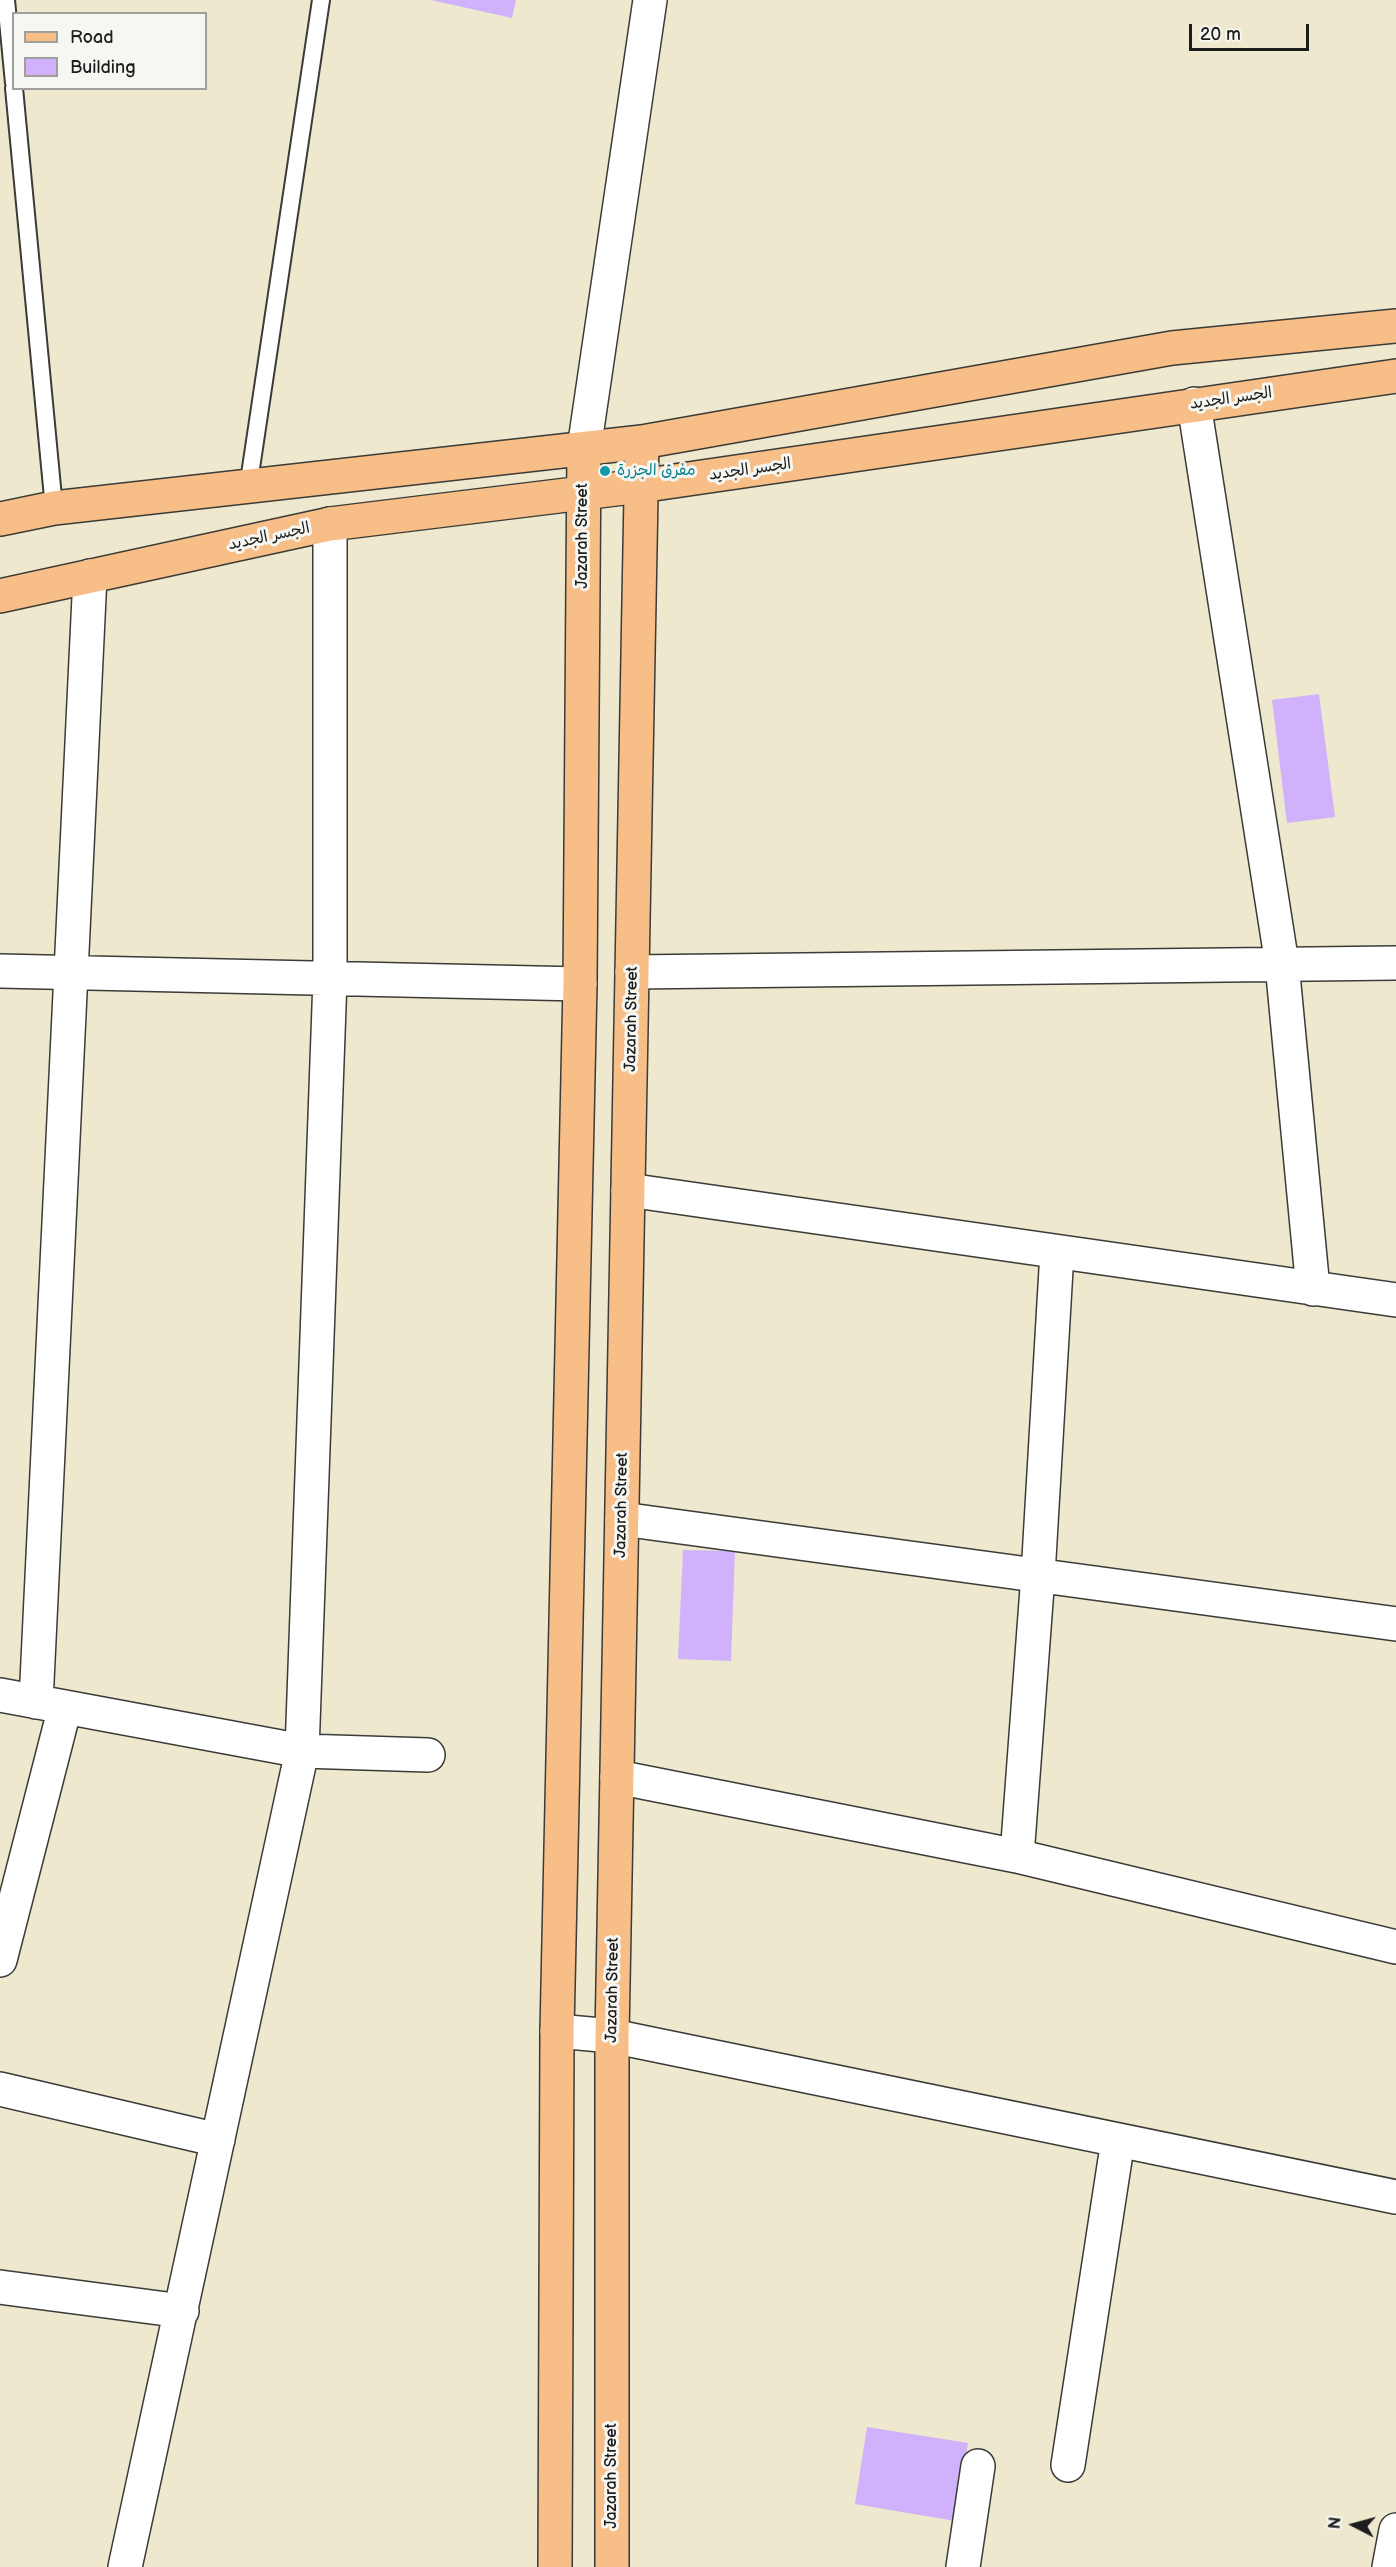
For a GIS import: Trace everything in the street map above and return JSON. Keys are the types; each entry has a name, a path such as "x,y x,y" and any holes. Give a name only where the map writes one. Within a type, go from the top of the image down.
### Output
{"main road":[{"path":"0,519 54,508 642,442 1172,348 1396,326"},
{"name":"الجسر الجديد","path":"0,596 330,524 640,486 1396,376"},
{"name":"Jazarah Street","path":"612,2567 612,2036 642,442"},
{"name":"Jazarah Street","path":"555,2567 556,2031 580,984 584,449"}],"street":[{"path":"584,449 650,0"},
{"path":"1194,404 1282,964 1313,1289"},
{"path":"0,501 54,508"},
{"path":"126,2567 302,1751 330,979 330,524"},
{"path":"0,1960 50,1704 72,973 90,576"},
{"path":"632,972 1396,963"},
{"path":"0,971 580,984"},
{"path":"628,1190 1396,1300"},
{"path":"1017,1857 1038,1575 1057,1252"},
{"path":"622,1519 1396,1624"},
{"path":"0,1695 302,1751 428,1755"},
{"path":"617,1777 1017,1857 1396,1947"},
{"path":"556,2031 612,2036 1396,2197"},
{"path":"0,2089 218,2140"},
{"path":"1068,2465 1118,2140"},
{"path":"0,2287 182,2311"},
{"path":"963,2567 978,2466"},
{"path":"1389,2567 1396,2530"}],"lane":[{"path":"6,0 12,62"},
{"path":"248,488 321,0"},
{"path":"14,90 54,508"}],"building":[{"path":"431,0 516,0 512,18"},
{"path":"1319,694 1335,817 1287,823 1272,700"},
{"path":"683,1550 735,1551 731,1661 678,1659"},
{"path":"867,2427 968,2443 955,2521 855,2504"}],"place":[{"name":"مفرق الجزرة","path":"605,471"}]}
